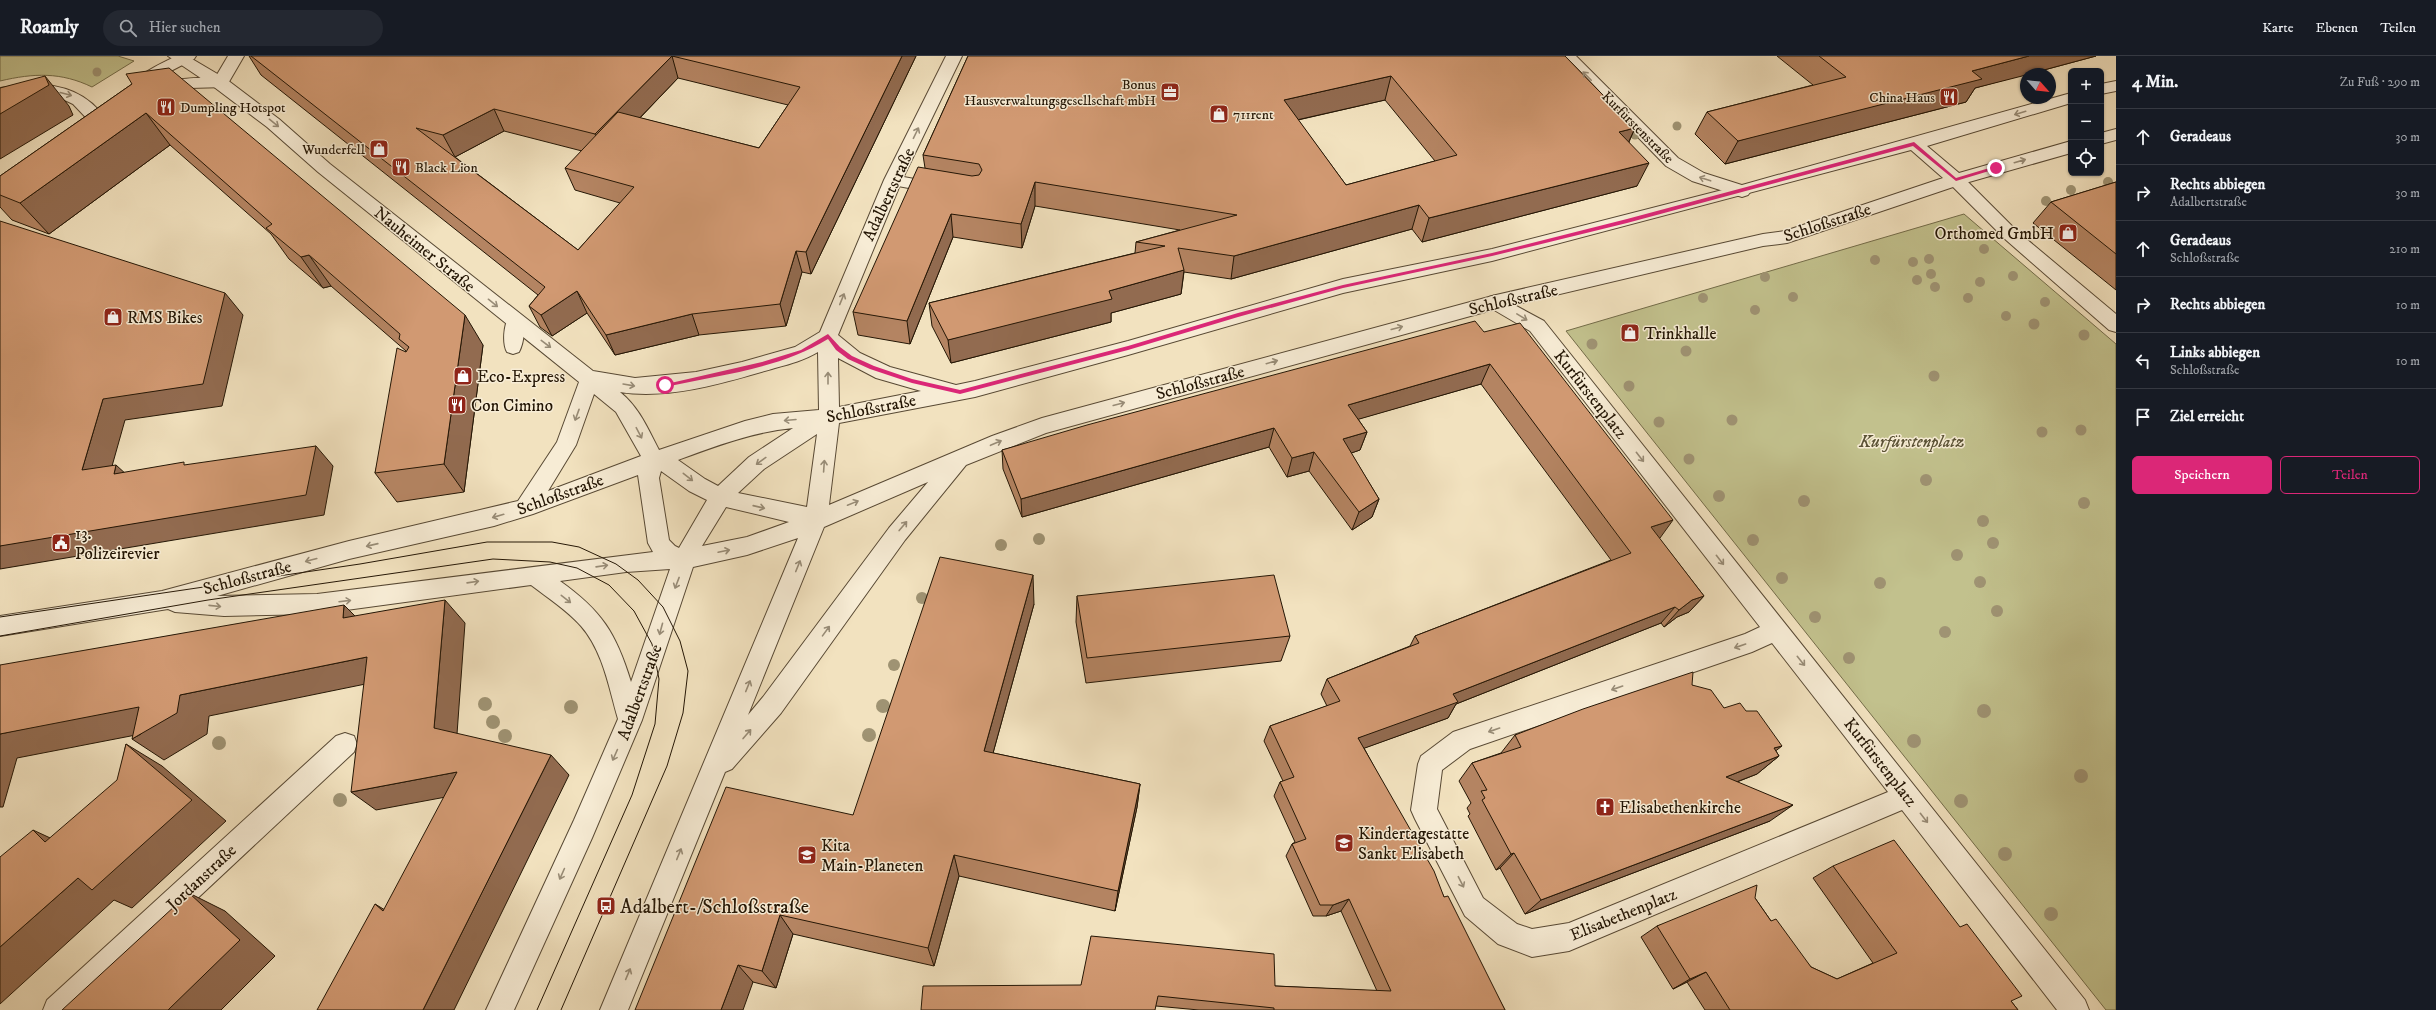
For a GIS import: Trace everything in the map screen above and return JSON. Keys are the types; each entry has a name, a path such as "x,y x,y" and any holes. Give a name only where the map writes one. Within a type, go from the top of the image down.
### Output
{"street":[{"path":"182,57 157,72 133,99 173,85 194,82 220,83 236,56"},
{"name":"Adalbertstraße","path":"614,1010 817,518 828,417 828,336 850,279 893,180 954,56"},
{"name":"Kurfürstenstraße","path":"1567,56 1672,162 1698,177 1742,191"},
{"name":"Nauheimer Straße","path":"182,57 220,83 273,123 324,168 515,321 590,378 623,406 633,420 654,460"},
{"path":"2104,89 2116,86"},
{"path":"0,93 40,89 64,93 81,100 102,121"},
{"name":"Schloßstraße","path":"0,626 162,601 349,550 525,508 705,442 773,422 828,417 871,407 960,392 1128,348 1238,315 1343,286 1492,255 1742,191 1914,144 2068,99"},
{"path":"2104,138 2116,134"},
{"path":"1914,144 1956,180 2012,236 2116,325"},
{"name":"Schloßstraße","path":"162,601 224,606 317,604 626,563 686,559 747,546 780,536 817,518 1042,426 1496,302 1763,240 1787,238 1956,180 2068,148"},
{"name":"Kurfürstenplatz","path":"1496,302 1537,326 2074,1010"},
{"path":"525,508 566,445 590,378 635,386 692,380 762,364 795,354 810,348 828,336 838,349 850,358 912,381 960,392"},
{"name":"Adalbertstraße","path":"500,1010 630,720 686,559 721,497 758,463 828,417"},
{"path":"712,774 772,705 897,534 960,459"},
{"path":"686,559 667,553 660,543 648,478 654,460 674,467 697,485 721,497 774,511 817,518"},
{"path":"535,575 578,609 596,627 609,655 630,720"},
{"name":"Elisabethenplatz","path":"1776,630 1752,642 1462,740 1430,764 1424,810 1474,907 1508,934 1532,943 1569,937 1907,796"},
{"name":"Jordanstraße","path":"57,1010 345,744"}],"lane":[{"path":"893,180 952,190"},
{"path":"513,347 515,321"}],"green space":[{"path":"0,56 118,56 134,61 92,87 81,82 58,76 47,75 24,76 0,81"},
{"name":"Kurfürstenplatz","path":"1964,214 2116,344 2116,1010 2106,1010 1566,331"}],"building":[{"path":"251,56 672,56 902,56 806,252 796,251 780,304 692,314 606,335 577,291 541,315 529,306 545,287","holes":["672,56 800,87 759,148 618,112 565,168 634,187 578,250 416,128 443,135 494,109 595,134"]},
{"path":"968,56 1565,56 1635,128 1619,132 1649,163 1429,218 1419,205 1234,256 1178,248 1184,270 1109,291 1112,299 948,340 929,303 1165,246 1136,242 1237,215 1035,182 1021,224 951,214 907,321 853,312 918,167 972,176 979,175 982,170 979,164 923,155","holes":["1391,76 1457,155 1346,185 1284,100"]},
{"path":"1819,56 2029,56 1972,71 1982,79 1738,141 1707,112 1846,77"},
{"path":"169,68 465,315 444,464 375,473 397,348 406,352 409,347 399,339 400,334 309,255 301,257 266,228 272,224 146,113 20,203 0,195 0,176 132,84 126,74"},
{"path":"45,76 49,85 0,114 0,88"},
{"path":"2116,182 2116,254 2051,202"},
{"path":"0,221 225,293 203,384 103,399 82,470 116,465 114,474 184,462 184,465 316,446 306,495 0,546"},
{"path":"1475,321 1484,332 1520,323 1673,520 1651,527 1704,596 1692,600 1679,610 1675,607 1453,694 1458,702 1358,738 1434,871 1444,897 1448,896 1505,1010 1274,1010 1274,1008 1158,996 1155,1010 921,1010 923,986 1081,985 1091,936 1274,954 1275,986 1391,991 1349,899 1333,905 1320,905 1292,844 1306,839 1280,782 1294,777 1270,726 1340,701 1327,679 1419,643 1415,636 1631,553 1490,364 1348,405 1367,432 1343,439 1379,499 1359,512 1314,452 1292,458 1274,428 1021,499 1002,450 1087,425"},
{"path":"940,557 1033,575 984,751 1140,784 1118,891 954,855 928,948 780,915 762,971 738,965 721,1010 635,1010 726,787 853,815"},
{"path":"1274,575 1290,636 1087,658 1077,596"},
{"path":"445,600 434,728 551,755 423,1010 317,1010 375,904 383,911 457,772 351,792 367,657 180,695 177,713 132,739 139,707 0,734 0,665 344,605 343,618"},
{"name":"Elisabethenkirche","path":"1693,672 1692,685 1711,690 1724,708 1740,703 1746,711 1757,711 1782,746 1774,748 1779,756 1726,777 1793,805 1541,900 1514,853 1511,854 1482,800 1485,798 1481,791 1487,790 1472,763 1521,747 1515,735 1583,709"},
{"path":"126,744 192,800 92,890 78,878 0,947 0,857 33,830 45,842 117,780"},
{"path":"1894,840 1960,927 1967,924 2022,996 2011,1001 2018,1010 1730,1010 1706,972 1690,979 1657,926 1757,885 1755,898 1771,921 1776,919 1811,967 1837,979 1897,953 1833,866"},
{"path":"189,893 240,940 168,1010 62,1010"}],"tram line":[{"path":"0,617 360,564 487,542 552,542 579,547 616,564 638,580 663,607 680,641 688,671 683,713 667,766 561,1010"},
{"path":"0,636 208,600 493,559 550,562 577,568 609,585 634,611 652,644 659,679 655,724 632,795 537,1010"}],"place":[{"name":"Bonus Hausverwaltungsgesellschaft mbH","path":"1170,92"},
{"name":"China Haus","path":"1949,97"},
{"name":"Dumpling Hotspot","path":"166,107"},
{"name":"711rent","path":"1219,114"},
{"name":"Wunderfell","path":"379,149"},
{"name":"Black Lion","path":"401,167"},
{"name":"Orthomed GmbH","path":"2068,233"},
{"name":"RMS Bikes","path":"113,317"},
{"name":"Trinkhalle","path":"1630,333"},
{"name":"Eco-Express","path":"463,376"},
{"name":"Con Cimino","path":"457,405"},
{"name":"13. Polizeirevier","path":"61,543"},
{"name":"Elisabethenkirche","path":"1605,807"},
{"name":"Kindertagestatte Sankt Elisabeth","path":"1344,843"},
{"name":"Kita Main-Planeten","path":"807,855"},
{"name":"Adalbert-/Schloßstraße","path":"606,906"}],"route":[{"path":"665,385 762,364 803,351 828,336 838,349 850,358 912,381 960,392 1128,348 1238,315 1343,286 1492,255 1742,191 1914,144 1956,180 1996,168"}]}
